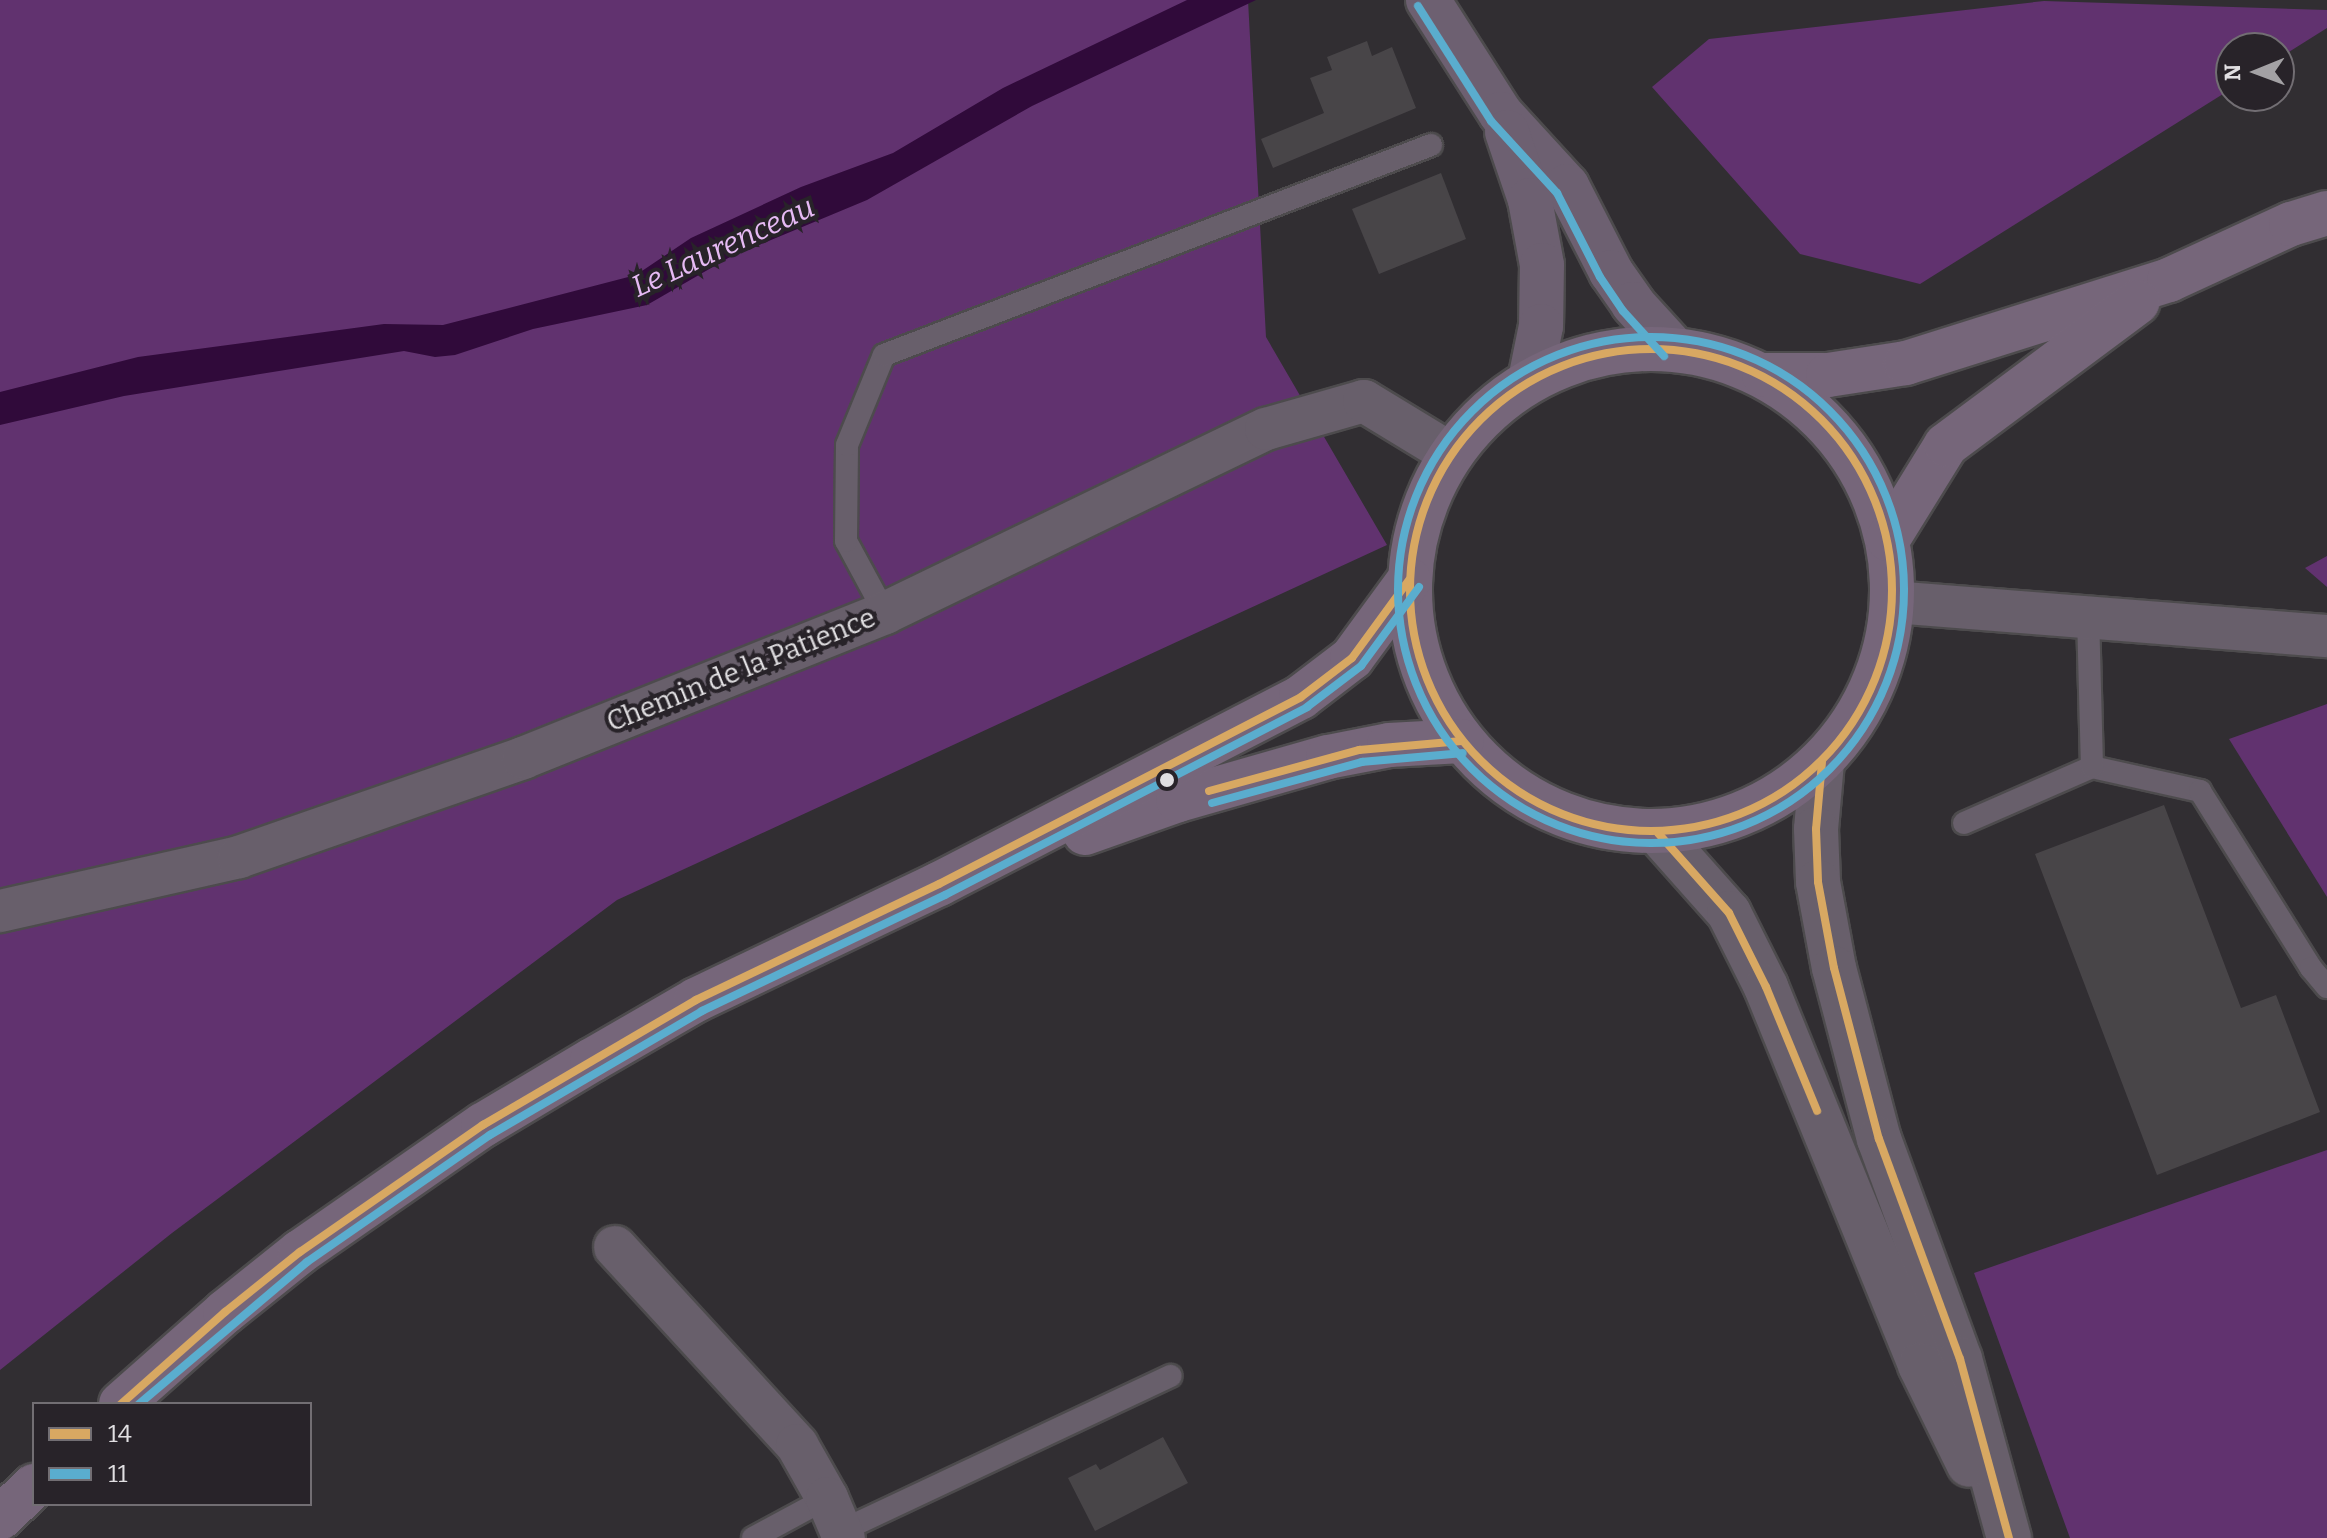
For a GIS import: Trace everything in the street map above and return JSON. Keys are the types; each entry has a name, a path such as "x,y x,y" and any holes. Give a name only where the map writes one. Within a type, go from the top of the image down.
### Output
{"main road":[{"path":"1428,0 1501,114 1567,186 1611,272 1633,304 1673,348"},
{"path":"1501,114 1530,200 1542,265 1541,326 1530,380"},
{"path":"1764,375 1828,375 1906,363 2169,280 2291,224 2327,213"},
{"path":"1888,539 1946,445 2169,280"},
{"path":"1673,348 1745,366 1764,375 1807,405 1856,460 1888,539 1893,602 1883,660 1859,715 1822,762 1774,799 1718,823 1658,833 1585,824 1516,792 1462,741 1431,693 1413,637 1409,580 1421,514 1451,454 1486,412 1530,380 1599,353 1673,348"},
{"path":"123,1402 225,1312 300,1252 483,1125 696,1000 939,884 1301,697 1352,658 1409,580"},
{"path":"939,884 1178,800 1328,757 1389,745 1462,741"},
{"path":"1,1518 32,1488"}],"street":[{"name":"Chemin de la Patience","path":"0,911 239,857 523,758 885,613 1266,429 1364,401 1451,454"},
{"path":"1893,602 2327,636"},
{"path":"1822,762 1816,829 1818,882 1837,982 1879,1139 1960,1359 2006,1538"},
{"path":"1658,833 1729,913 1766,987 1920,1365 2006,1538"},
{"path":"615,1247 797,1445 838,1522"}],"lane":[{"path":"885,613 846,541 847,445 884,355 1431,145"},
{"path":"2088,618 2092,767"},
{"path":"1964,823 2092,767 2200,791 2311,968 2327,987"},
{"path":"753,1538 838,1522 1171,1376"}],"shaded area":[{"path":"0,0 1248,0 1266,337 1387,545 617,900 172,1233 0,1370"},
{"path":"2044,1 2327,10 2327,28 2295,48 2295,32 2215,32 2215,99 1920,284 1800,254 1652,87 1709,39"},
{"path":"2327,556 2327,587 2305,568"},
{"path":"2327,704 2327,897 2229,739"},
{"path":"2327,1150 2327,1538 2070,1538 1974,1273"}],"water":[{"name":"Le Laurenceau","path":"1187,0 1256,0 1032,106 867,200 730,257 647,305 533,329 455,355 435,357 404,351 124,396 0,425 0,392 138,357 384,324 443,325 636,275 691,238 801,187 893,153 1003,88"}],"building":[{"path":"1367,41 1372,56 1392,47 1416,108 1273,168 1261,139 1324,113 1310,78 1332,70 1327,57"},
{"path":"1441,173 1466,239 1379,274 1352,209"},
{"path":"2164,805 2241,1008 2276,995 2320,1112 2157,1175 2035,854"},
{"path":"1163,1437 1188,1483 1095,1531 1068,1478 1096,1464 1100,1470"}],"transit line":[{"name":"11","path":"1418,6 1491,121 1557,193 1600,277 1623,311 1664,356"},
{"name":"11","path":"1651,337 1700,342 1748,356 1792,380 1830,411 1861,449 1885,493 1899,541 1904,590 1899,639 1885,687 1861,731 1830,769 1792,800 1748,824 1700,838 1651,843 1602,838 1554,824 1510,800 1472,769 1441,731 1417,687 1403,639 1398,590 1403,541 1417,493 1441,449 1472,411 1510,380 1554,356 1602,342 1651,337"},
{"name":"14","path":"1651,349 1698,354 1743,367 1785,390 1821,420 1851,456 1874,498 1887,543 1892,590 1887,637 1874,682 1851,724 1821,760 1785,790 1743,813 1698,826 1651,831 1604,826 1559,813 1517,790 1481,760 1451,724 1428,682 1415,637 1410,590 1415,543 1428,498 1451,456 1481,420 1517,390 1559,367 1604,354 1651,349"},
{"name":"14","path":"123,1402 225,1312 300,1252 483,1125 696,1000 939,884 1301,697 1352,658 1409,580"},
{"name":"11","path":"141,1402 307,1262 490,1135 702,1011 945,895 1307,707 1361,666 1419,587"},
{"name":"14","path":"1209,791 1359,750 1462,741"},
{"name":"11","path":"1212,803 1362,762 1463,753"},
{"name":"14","path":"1822,762 1816,829 1818,882 1834,968 1879,1139 1960,1359 2009,1538"},
{"name":"14","path":"1658,833 1729,913 1766,987 1817,1111"}]}
